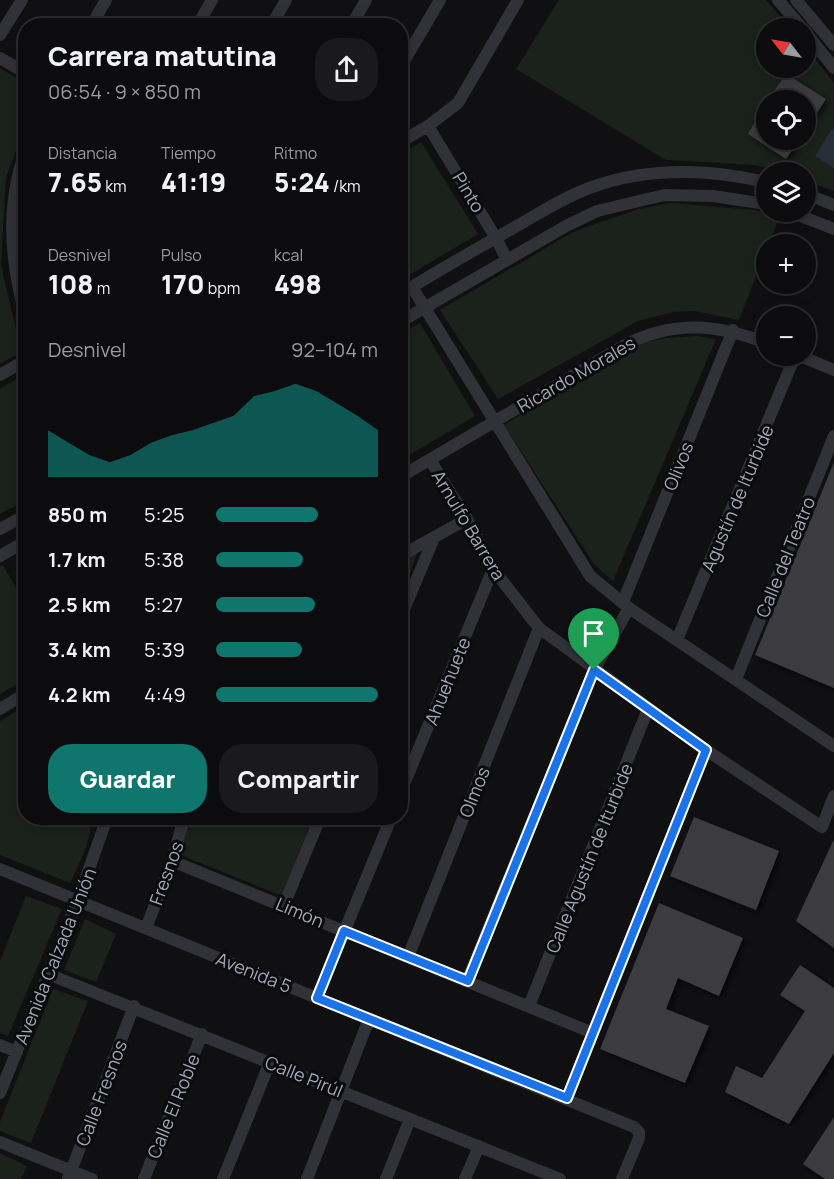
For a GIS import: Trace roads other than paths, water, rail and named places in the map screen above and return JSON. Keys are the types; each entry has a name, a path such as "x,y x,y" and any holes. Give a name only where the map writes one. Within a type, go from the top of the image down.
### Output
{"street":[{"path":"0,35 22,0"},
{"path":"96,18 106,0"},
{"path":"201,18 212,0"},
{"path":"276,18 286,0"},
{"path":"356,18 366,0"},
{"path":"408,54 440,0"},
{"path":"408,137 448,112 465,93 518,0"},
{"path":"778,0 793,18"},
{"path":"796,0 834,45"},
{"path":"816,46 834,68"},
{"path":"0,58 18,68"},
{"name":"Pinto","path":"428,126 507,260"},
{"path":"408,289 575,195 613,181 667,173 708,171 756,180"},
{"path":"18,172 11,228 18,289"},
{"path":"408,318 582,217 644,198 696,195 756,203"},
{"path":"816,198 834,205"},
{"path":"816,222 834,229"},
{"path":"408,292 425,308 579,561 601,586 834,746"},
{"name":"Ricardo Morales","path":"408,472 625,345 655,331 681,328 733,330 756,339"},
{"name":"Olivos","path":"468,981 594,670 626,605 733,330"},
{"path":"816,363 834,370"},
{"path":"0,375 18,365"},
{"name":"Agustín de Iturbide","path":"677,640 791,366"},
{"name":"Calle del Teatro","path":"736,679 834,436"},
{"name":"Arnulfo Barrera","path":"430,460 467,519 493,569 539,628 706,750 822,827 834,796"},
{"path":"408,552 467,519"},
{"path":"0,530 18,520"},
{"path":"408,600 434,538"},
{"path":"0,556 18,546"},
{"name":"Ahuehuete","path":"408,775 493,569"},
{"name":"Olmos","path":"408,957 539,628"},
{"path":"0,709 18,698"},
{"name":"Calle Agustín de Iturbide","path":"529,1006 648,709"},
{"path":"567,1098 706,750"},
{"name":"Avenida Calzada Unión","path":"0,1093 78,900 105,825"},
{"name":"Fresnos","path":"146,928 172,861 182,825"},
{"path":"284,905 317,825"},
{"path":"317,998 388,825"},
{"name":"Limón","path":"172,861 593,1033"},
{"name":"Avenida 5","path":"0,869 634,1127 639,1132 622,1179"},
{"name":"Calle Pirúl","path":"48,974 134,1006 479,1146 546,1176 560,1179"},
{"name":"Calle Fresnos","path":"69,1175 134,1006"},
{"path":"307,1179 369,1019"},
{"name":"Calle El Roble","path":"144,1179 202,1034"},
{"path":"0,1045 17,1052"},
{"path":"223,1179 270,1062"},
{"path":"386,1179 410,1119"},
{"path":"0,1142 69,1175 92,1179"},
{"path":"465,1179 479,1146"}]}
